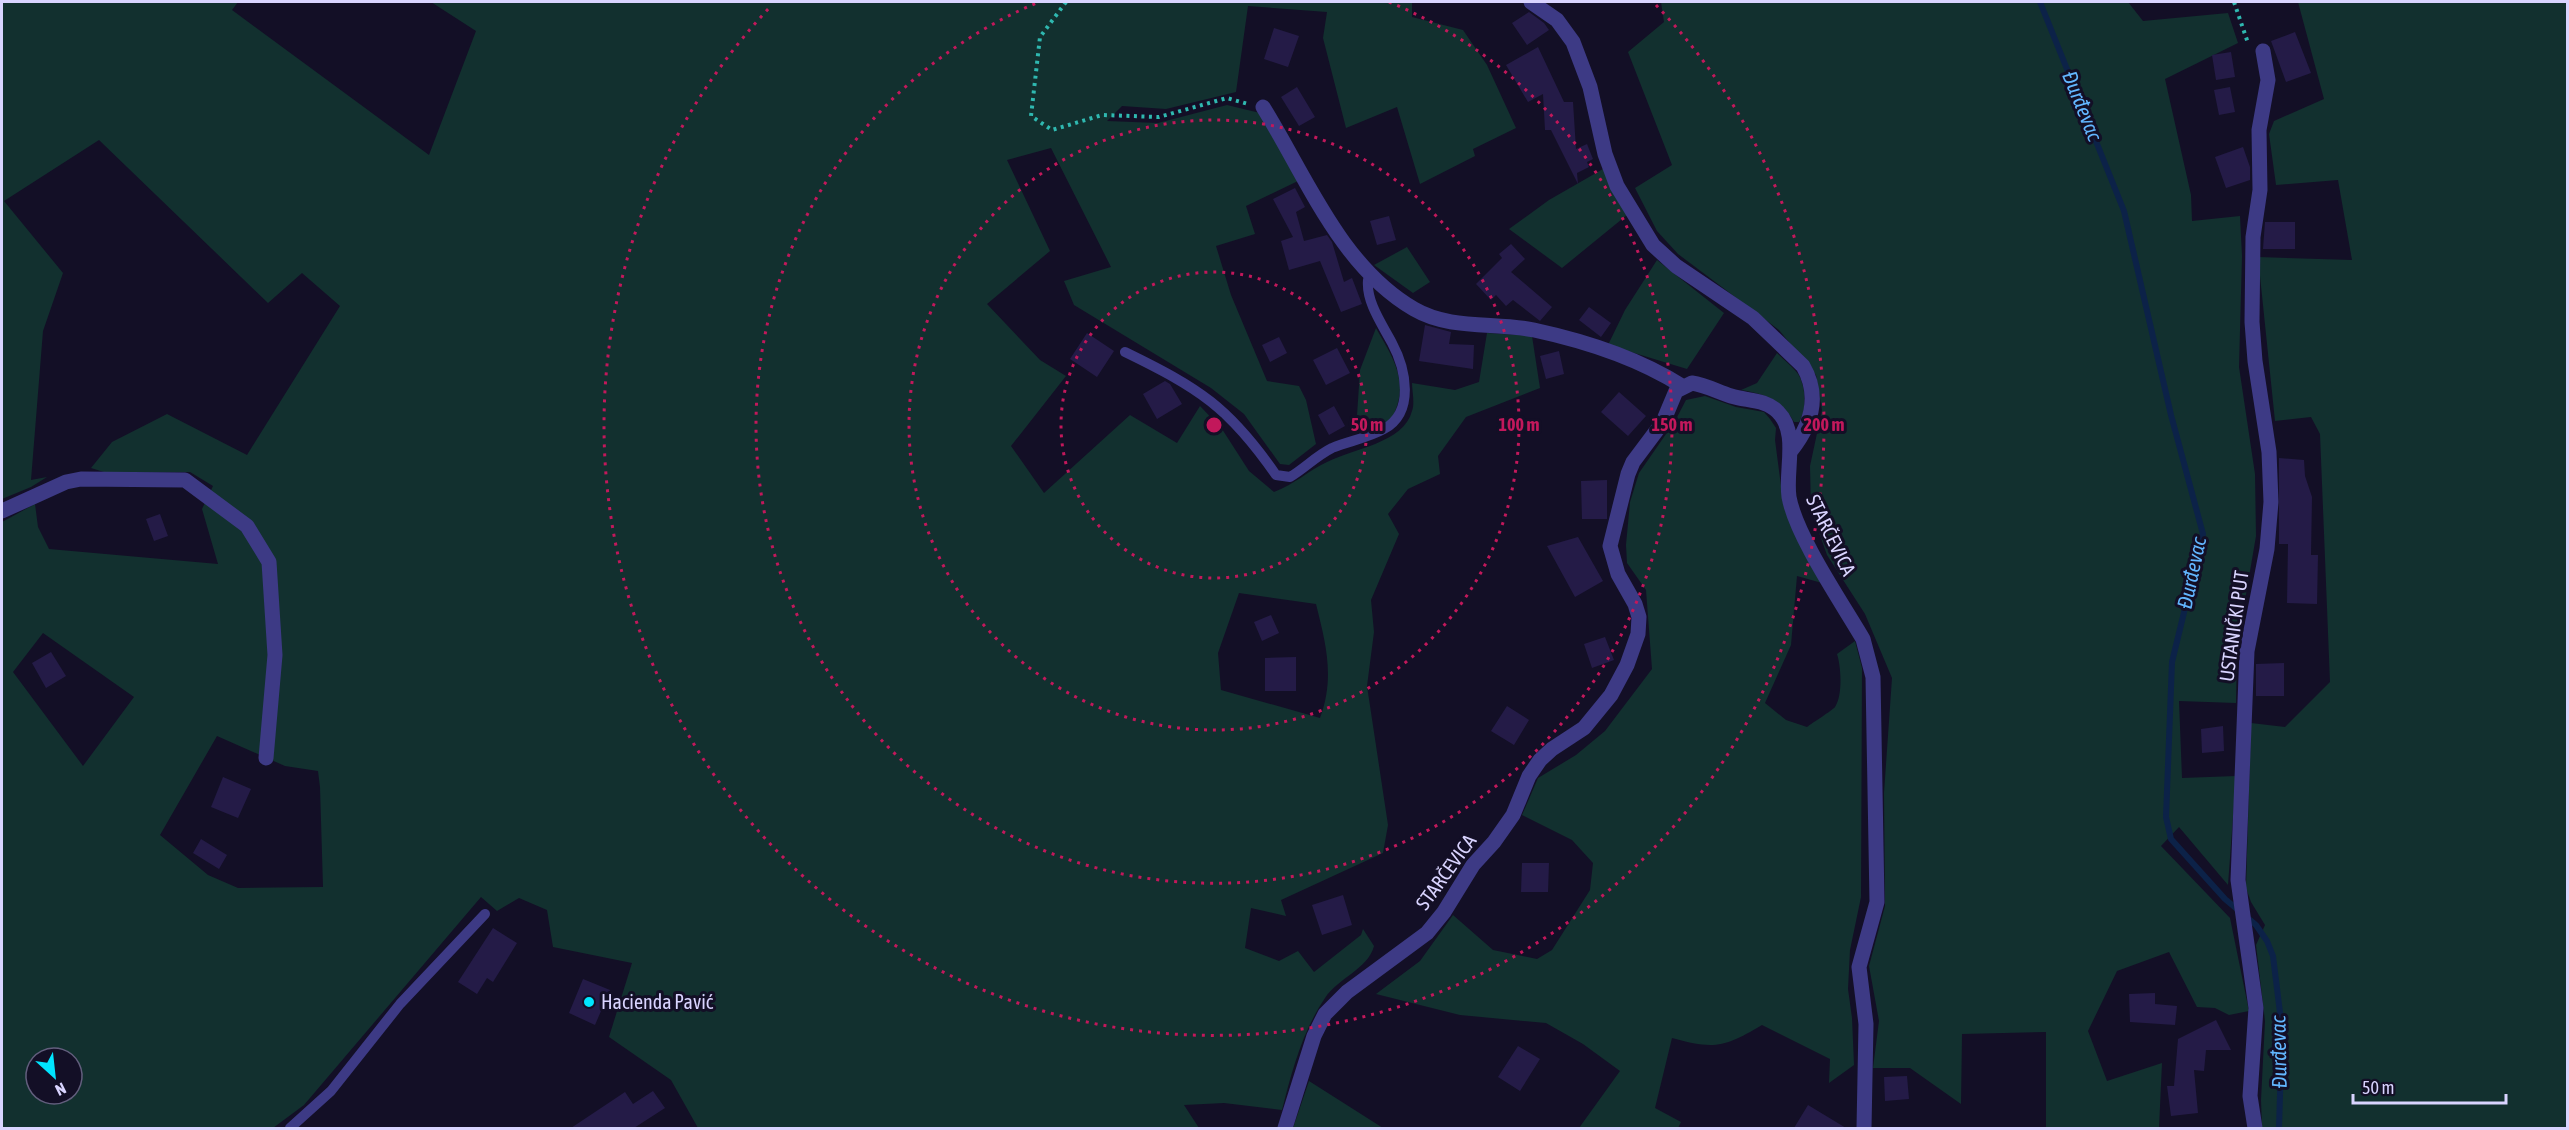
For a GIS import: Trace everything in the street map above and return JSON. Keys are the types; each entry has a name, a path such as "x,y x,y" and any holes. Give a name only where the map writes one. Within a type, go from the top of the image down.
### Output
{"street":[{"path":"1531,2 1557,20 1573,42 1590,87 1605,154 1617,186 1653,245 1676,266 1753,318 1803,366 1812,386 1813,408 1803,436 1790,452"},
{"name":"USTANIČKI PUT","path":"2255,1128 2250,1096 2256,1008 2238,880 2247,651 2267,549 2271,502 2269,452 2256,371 2252,322 2253,237 2260,190 2259,130 2268,80 2264,51"},
{"path":"1263,107 1337,234 1372,275 1406,303 1432,317 1464,323 1533,330 1609,351 1658,371 1682,386"},
{"name":"STARČEVICA","path":"1285,1128 1314,1036 1325,1014 1347,992 1427,933 1444,912 1473,865 1494,842 1513,814 1540,760 1552,749 1584,728 1611,695 1627,666 1638,634 1639,617 1635,604 1617,574 1610,546 1630,468 1663,422 1672,397 1687,383 1702,384 1732,397 1765,403 1772,407 1787,425 1791,506 1811,550 1863,639 1873,677 1877,902 1859,967 1866,1024 1864,1128"},
{"path":"2,511 66,482 81,479 185,480 246,526 269,562 275,655 266,758"}],"lane":[{"path":"1125,352 1198,391 1237,423 1276,475 1290,477 1310,461 1333,448 1381,431 1402,411 1405,390 1401,363 1368,293 1368,279 1372,275"},
{"path":"290,1128 331,1091 400,1004 485,914"}],"path":[{"path":"1066,2 1040,37 1031,116 1052,130 1102,115 1159,117 1227,98 1263,107"}],"green space":[{"path":"2,2 238,2 232,10 429,155 476,31 431,2 1412,2 1412,17 1463,30 1487,65 1516,128 1473,149 1475,156 1420,184 1397,107 1346,128 1323,38 1327,12 1248,6 1236,92 1166,109 1122,106 1107,121 1158,123 1227,105 1260,113 1298,181 1246,206 1255,234 1216,246 1231,295 1267,381 1299,386 1306,400 1316,444 1289,465 1280,464 1244,414 1211,388 1074,305 1064,281 1111,267 1051,148 1007,160 1050,251 987,304 1040,360 1066,376 1011,446 1044,493 1130,415 1177,443 1200,406 1222,429 1249,471 1274,492 1327,462 1376,444 1399,431 1407,422 1413,408 1412,383 1455,390 1479,382 1487,333 1532,336 1540,388 1466,417 1438,456 1440,474 1408,489 1388,514 1399,534 1371,600 1374,632 1367,686 1388,825 1383,853 1281,900 1286,916 1251,908 1245,948 1279,961 1298,951 1314,972 1361,935 1363,929 1374,946 1366,961 1331,991 1317,1011 1299,1052 1282,1110 1224,1103 1184,1105 1199,1128 698,1128 671,1080 609,1037 632,963 553,947 547,910 519,898 497,911 481,897 304,1105 273,1128 2,1128 2,522 35,504 38,527 49,549 218,564 202,509 213,486 190,472 107,473 91,468 112,442 167,414 247,455 340,306 302,273 268,303 99,140 4,201 63,273 43,331 31,480 47,477 31,487 2,499","holes":["1239,593 1316,604 1326,647 1328,675 1325,703 1320,718 1221,690 1218,653","43,633 134,697 83,766 13,672","217,736 285,766 318,771 323,887 238,888 208,875 160,835"]},
{"path":"1661,2 2128,2 2143,21 2228,13 2238,43 2165,79 2191,195 2192,221 2240,216 2242,256 2239,367 2255,474 2256,536 2237,647 2236,703 2179,701 2182,778 2236,776 2228,885 2179,827 2161,846 2230,918 2249,1011 2229,1015 2215,1008 2197,1007 2169,952 2117,971 2088,1031 2107,1081 2162,1063 2159,1128 2046,1128 2046,1032 1962,1034 1961,1104 1910,1068 1873,1068 1879,1021 1869,966 1885,906 1884,793 1892,678 1865,614 1827,555 1811,510 1810,466 1822,410 1816,375 1779,330 1678,254 1657,231 1635,188 1672,165 1628,52 1664,22"},
{"path":"2298,2 2567,2 2567,1128 2262,1128 2265,1021 2256,945 2265,925 2251,902 2246,888 2251,723 2285,727 2330,682 2320,434 2311,417 2275,421 2258,257 2352,260 2338,180 2276,185 2269,134 2274,121 2324,99"},
{"path":"1603,169 1627,215 1562,268 1509,229 1549,200"},
{"path":"1407,247 1430,282 1413,293 1374,265"},
{"path":"1657,260 1724,313 1687,369 1608,345 1625,310"},
{"path":"1376,328 1396,366 1400,395 1391,419 1379,426 1356,431 1360,370"},
{"path":"1777,353 1796,371 1803,385 1805,398 1799,422 1794,422 1784,408 1772,399 1758,393 1741,390 1757,383"},
{"path":"1705,396 1736,407 1764,412 1776,428 1775,440 1783,501 1822,583 1797,576 1791,645 1765,703 1786,720 1807,727 1835,707 1838,702 1840,666 1837,654 1855,641 1862,668 1861,897 1850,950 1848,989 1854,1065 1829,1083 1830,1059 1762,1025 1729,1042 1719,1044 1699,1044 1672,1038 1655,1108 1681,1122 1678,1128 1579,1128 1620,1071 1583,1044 1546,1023 1460,1015 1376,994 1420,961 1453,915 1493,950 1537,959 1552,950 1590,890 1593,863 1572,840 1522,815 1538,778 1576,755 1605,731 1652,669 1646,590 1627,563 1626,545 1630,502 1639,473 1675,421 1686,400"},
{"path":"1309,1081 1383,1128 1293,1128"}],"building":[{"path":"1529,12 1544,23 1549,30 1527,45 1512,23"},
{"path":"1274,28 1299,36 1288,67 1264,59"},
{"path":"2295,32 2311,73 2286,82 2271,41"},
{"path":"1538,47 1564,102 1573,102 1576,149 1587,144 1593,159 1587,162 1589,167 1577,173 1578,184 1551,130 1545,130 1543,94 1528,102 1506,65"},
{"path":"2231,52 2235,77 2216,80 2212,55"},
{"path":"1297,87 1315,117 1299,126 1281,97"},
{"path":"2230,87 2235,112 2219,115 2214,90"},
{"path":"2243,147 2250,167 2250,180 2226,188 2215,157"},
{"path":"1295,188 1305,207 1296,212 1304,241 1327,235 1332,242 1344,282 1352,278 1362,304 1341,312 1320,261 1289,270 1281,241 1293,237 1273,199"},
{"path":"1389,216 1396,240 1377,245 1370,221"},
{"path":"2265,222 2295,222 2295,249 2263,249"},
{"path":"1511,244 1525,259 1511,272 1552,307 1540,321 1513,300 1506,306 1496,295 1491,300 1476,284 1502,258 1499,254"},
{"path":"1589,307 1611,323 1601,337 1579,320"},
{"path":"1425,325 1451,332 1449,344 1474,345 1473,369 1419,361"},
{"path":"1087,333 1114,351 1097,377 1070,359"},
{"path":"1279,337 1287,353 1270,362 1262,345"},
{"path":"1337,348 1350,373 1326,385 1313,360"},
{"path":"1559,351 1564,374 1546,379 1540,356"},
{"path":"1165,381 1170,384 1182,404 1157,419 1143,394"},
{"path":"1619,392 1646,416 1628,436 1601,412"},
{"path":"1334,406 1345,426 1329,435 1318,415"},
{"path":"2279,458 2304,460 2305,476 2312,497 2311,555 2318,555 2317,604 2287,603 2288,544 2279,544"},
{"path":"1607,480 1607,519 1582,519 1581,481"},
{"path":"160,514 168,536 154,541 146,519"},
{"path":"1578,537 1603,581 1575,597 1547,546"},
{"path":"1271,615 1279,633 1262,641 1254,622"},
{"path":"1605,637 1614,660 1592,668 1584,644"},
{"path":"51,652 66,676 46,688 32,663"},
{"path":"1296,657 1296,691 1265,691 1265,658"},
{"path":"2284,663 2284,696 2256,696 2256,664"},
{"path":"1507,706 1529,720 1514,745 1491,731"},
{"path":"2223,726 2224,751 2202,753 2201,729"},
{"path":"223,777 251,789 238,818 211,807"},
{"path":"201,839 227,855 219,869 193,853"},
{"path":"1522,863 1549,863 1548,892 1521,892"},
{"path":"1343,895 1352,925 1322,935 1312,905"},
{"path":"493,928 517,943 493,982 487,978 477,994 458,982"},
{"name":"Hacienda Pavić","path":"583,979 610,990 595,1025 569,1013"},
{"path":"2155,993 2155,1004 2177,1006 2175,1025 2130,1022 2129,994"},
{"path":"2216,1020 2231,1050 2206,1050 2204,1071 2194,1070 2198,1113 2171,1116 2167,1086 2174,1086 2178,1039"},
{"path":"1518,1046 1540,1059 1520,1091 1498,1077"},
{"path":"1907,1076 1909,1099 1885,1101 1884,1077"},
{"path":"653,1091 665,1108 634,1128 571,1128 625,1092 633,1104"},
{"path":"1808,1105 1846,1128 1794,1128"}],"waterway":[{"name":"Đurđevac","path":"2040,2 2124,211 2171,415 2203,534 2172,662 2166,817 2171,839 2225,899 2256,925 2267,941 2273,956 2282,1029 2279,1128"}],"place":[{"name":"Hacienda Pavić","path":"589,1002"}]}
